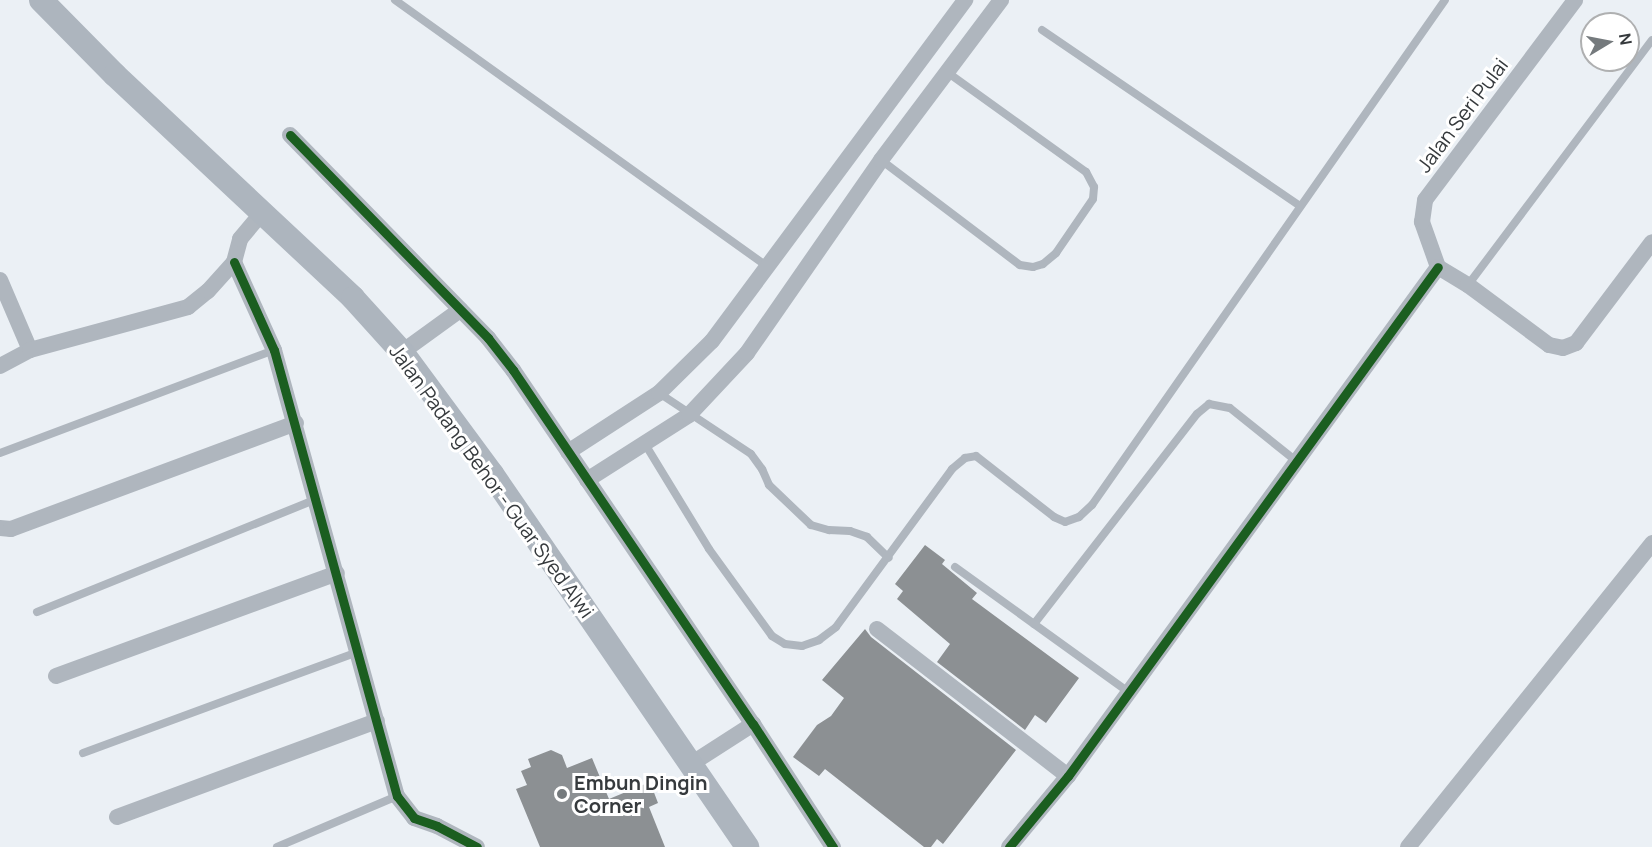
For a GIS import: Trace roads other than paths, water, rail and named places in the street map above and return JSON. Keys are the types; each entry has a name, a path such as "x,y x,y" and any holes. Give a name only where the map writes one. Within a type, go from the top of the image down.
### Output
{"main road":[{"name":"Jalan Padang Behor - Guar Syed Alwi","path":"41,0 115,75 353,298 402,352 492,474 747,847"}],"street":[{"path":"568,452 659,393 712,341 965,0"},
{"path":"587,480 689,415 747,353 881,160 1001,0"},
{"name":"Jalan Seri Pulai","path":"1438,267 1422,222 1425,200 1575,0"},
{"path":"290,135 488,338 513,370 753,724 833,847"},
{"path":"0,366 30,350 188,307 208,291 234,262 240,239 262,213"},
{"path":"1009,847 1068,776 1295,460 1438,267 1468,285 1549,345 1563,348 1576,343 1652,242"},
{"path":"234,262 274,350 296,423 314,500 397,796 414,818 437,826 477,847"},
{"path":"0,280 30,350"},
{"path":"402,352 460,310"},
{"path":"0,528 11,529 296,423"},
{"path":"1408,847 1650,548"},
{"path":"56,676 336,573"},
{"path":"877,629 1068,776"},
{"path":"117,818 377,721"},
{"path":"691,764 753,724"}],"lane":[{"path":"394,0 768,267"},
{"path":"645,444 709,549 772,636 785,644 802,646 836,627 889,558 952,469 964,458 976,456 1054,517 1065,522 1085,511 1445,0"},
{"path":"1042,30 1299,205"},
{"path":"1468,285 1652,40"},
{"path":"881,160 1020,266 1033,267 1044,264 1056,253 1093,199 1094,187 1086,172 948,72"},
{"path":"0,453 274,350"},
{"path":"659,393 751,454 762,469 769,485 811,525 829,530 850,531 867,537 889,558"},
{"path":"1034,624 1197,414 1209,404 1230,408 1295,460"},
{"path":"37,612 314,500"},
{"path":"955,567 1128,692"},
{"path":"83,753 357,652"},
{"path":"277,847 397,796"}],"place":[{"name":"Embun Dingin Corner","path":"562,794"}]}
